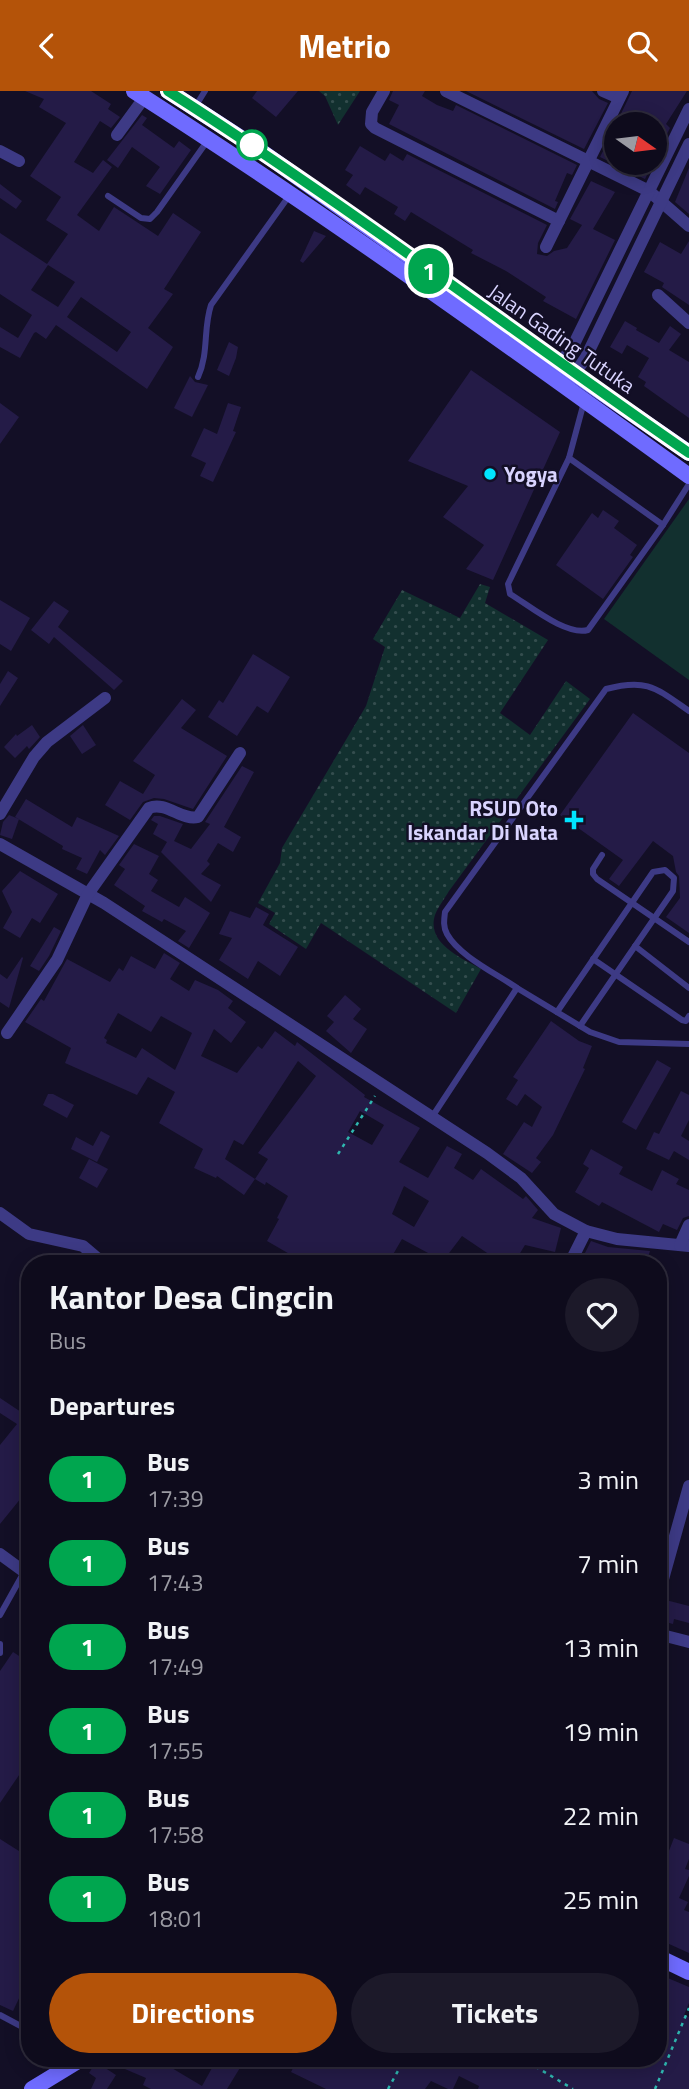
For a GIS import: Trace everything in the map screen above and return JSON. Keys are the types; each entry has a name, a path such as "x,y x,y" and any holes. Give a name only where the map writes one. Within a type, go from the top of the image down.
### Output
{"main road":[{"name":"Jalan Gading Tutuka","path":"168,91 219,123 570,380 689,453"},
{"name":"Jalan Gading Tutuka","path":"139,94 556,370"},
{"path":"209,139 219,123"},
{"name":"Jalan Gading Tutuka","path":"570,380 585,400 689,476"},
{"path":"667,1961 689,1972"},
{"path":"32,2089 68,2067"}],"street":[{"path":"384,91 370,116 371,124 375,128 559,221"},
{"path":"446,91 649,191 689,226"},
{"path":"547,247 621,95 603,91"},
{"path":"117,135 139,94"},
{"path":"556,370 579,333 689,109"},
{"path":"570,380 586,357 689,144"},
{"path":"0,151 19,161"},
{"path":"658,295 689,323"},
{"path":"0,814 34,757 47,742 105,698"},
{"path":"7,1033 57,960 88,894 149,808 160,806 192,818 198,817 240,753"},
{"path":"0,844 88,894 383,1084 521,1178 554,1214 586,1231 617,1239 684,1246 689,1225"},
{"path":"0,1213 29,1234 83,1246 94,1255"},
{"path":"574,1255 586,1231"},
{"path":"667,1549 689,1486"},
{"path":"0,1554 21,1570"},
{"path":"667,1636 689,1642"}],"lane":[{"path":"194,108 205,91"},
{"path":"108,196 141,218 150,219 158,212 209,139"},
{"path":"198,377 206,353 208,313 211,305 290,194"},
{"path":"585,400 569,458 508,583 510,594 568,629 580,632 588,630 689,484"},
{"path":"569,458 663,525"},
{"path":"689,711 645,683 624,684 606,689 445,912 444,924 447,934 461,950 590,1033 620,1042 689,1044"},
{"path":"602,855 593,869 593,874 689,942"},
{"path":"557,1012 653,872 665,870 674,878 673,891 579,1026"},
{"path":"635,946 689,988"},
{"path":"593,959 682,1020 685,1021 689,1016"},
{"path":"432,1117 517,988"},
{"path":"0,1615 21,1583"},
{"path":"0,1644 0,1653"},
{"path":"0,2015 21,2026"}],"path":[{"path":"338,1154 383,1084"},
{"path":"667,2060 689,2008"},
{"path":"388,2089 400,2067"},
{"path":"535,2067 573,2089"},
{"path":"655,2089 664,2067"}],"green space":[{"path":"319,91 360,91 338,125 325,96"},
{"path":"689,499 689,680 604,619"},
{"path":"480,584 490,587 485,603 548,640 500,713 530,735 566,681 590,699 449,891 435,915 434,925 440,941 455,954 481,969 456,1013 321,923 306,949 269,924 275,913 258,903 280,863 282,848 366,706 385,647 373,639 402,590 460,618"}],"building":[{"path":"25,91 91,91 111,104 108,109 120,117 111,128 100,121 74,162 93,173 103,160 112,167 77,215 99,231 114,207 158,236 173,213 201,232 164,289 173,294 148,328 173,347 147,389 56,325 46,339 34,333 20,358 0,347 0,327 18,338 32,315 0,294 0,233 47,264 68,234 46,220 61,197 30,176 66,123 39,107 44,99","holes":["48,265 75,282 58,307 31,290","81,297 131,332 117,352 67,317"]},
{"path":"257,91 298,91 276,117 252,98"},
{"path":"393,91 425,91 422,96 437,105 453,111 456,105 577,165 572,175 567,173 555,201 558,202 555,209 389,124 399,105 389,100"},
{"path":"466,91 592,91 599,99 608,103 584,149"},
{"path":"632,91 687,91 667,122 667,112 622,112"},
{"path":"142,115 147,118 142,125 174,148 179,141 191,150 160,194 146,186 160,167 132,147 118,168 107,160"},
{"path":"360,146 385,161 390,153 403,161 407,154 547,225 538,243 537,254 547,256 567,248 582,225 570,219 591,181 615,192 593,229 615,240 576,319 543,301 546,297 506,271 471,253 473,250 411,212 405,221 394,214 398,207 365,187 360,195 346,185 353,175 345,170"},
{"path":"689,168 689,214 675,202"},
{"path":"0,184 22,201 16,209 0,198"},
{"path":"314,231 326,236 303,263 300,261"},
{"path":"689,241 689,305 662,287 664,283 644,272 660,242 681,254"},
{"path":"625,321 659,343 670,326 681,334 669,350 689,362 689,418 644,386 646,382 638,377 649,358 627,345 622,354 610,347"},
{"path":"229,342 238,347 229,376 217,370"},
{"name":"Yogya","path":"471,370 560,432 493,580 466,569 484,545 443,517 468,486 408,461"},
{"path":"190,376 195,382 208,385 192,417 174,408"},
{"path":"0,403 19,417 0,444"},
{"path":"228,403 241,407 233,431 236,432 213,482 200,476 206,463 191,456 204,428 217,434"},
{"path":"603,510 619,521 614,528 637,545 630,555 633,557 603,599 556,565 592,513 598,518"},
{"path":"0,600 30,618 11,651 0,644"},
{"path":"54,601 69,611 58,627 123,681 114,690 54,637 49,644 31,630"},
{"path":"253,654 290,677 268,713 257,706 237,736 208,717 219,700 223,703"},
{"path":"8,671 18,678 0,706 0,684"},
{"path":"182,699 196,710 181,728 227,756 193,809 154,798 143,802 130,820 105,805 120,781 143,794 155,775 133,761"},
{"path":"633,713 689,753 689,933 666,917 680,898 679,876 673,856 653,841 619,886 609,879 623,860 560,815"},
{"path":"32,725 40,737 29,749 27,746 15,758 4,747 16,734 17,736"},
{"path":"83,725 96,745 82,754 70,736"},
{"path":"242,766 254,772 224,827 241,837 233,852 218,843 207,861 210,864 201,874 221,885 211,902 161,852 167,842 153,834 158,824 151,820 154,816 160,816 183,824 174,841 191,849 210,824 205,822"},
{"path":"26,799 72,827 77,817 119,836 105,855 100,850 87,874 76,869 82,858 62,849 63,846 15,817"},
{"path":"9,815 19,819 12,839 0,835 3,822"},
{"path":"134,844 159,856 149,874 158,880 151,891 179,907 185,897 210,913 189,948 178,941 186,931 142,911 145,906 114,885 125,869 119,865"},
{"path":"20,871 58,894 40,923 32,918 20,938 3,928 12,912 2,891"},
{"path":"256,907 269,914 263,925 298,947 280,976 258,961 248,979 219,960 232,938 219,934 230,911 250,918"},
{"path":"54,927 61,931 39,971 30,966"},
{"path":"164,953 180,963 170,979 189,991 195,980 218,990 233,1001 228,1008 246,1022 231,1043 214,1029 201,1056 237,1073 258,1046 262,1049 275,1031 295,1046 297,1042 365,1095 364,1097 420,1128 399,1162 428,1178 447,1146 462,1154 454,1168 473,1180 481,1169 523,1199 526,1196 538,1210 532,1218 561,1228 555,1252 525,1245 519,1255 490,1255 462,1236 448,1255 432,1255 402,1239 393,1255 291,1255 267,1241 288,1196 266,1182 265,1185 255,1179 244,1195 217,1176 216,1178 194,1168 203,1149 159,1123 175,1092 148,1077 137,1095 65,1063 71,1048 25,1022 41,999 44,1001 67,959 110,982 119,968 123,971 131,956 155,969","holes":["118,1013 151,1032 161,1016 192,1033 175,1070 142,1048 136,1058 106,1043 104,1038","298,1061 316,1076 258,1153 268,1159 255,1179 225,1159 234,1140 243,1145","360,1111 384,1125 372,1145 348,1132","404,1186 429,1201 414,1227 392,1214"]},
{"path":"22,957 9,1008 0,1002 0,974 7,979"},
{"path":"345,995 361,1009 353,1019 367,1029 351,1053 326,1031 334,1022 327,1016"},
{"path":"551,1021 579,1041 592,1046 583,1068 585,1069 553,1135 536,1158 541,1162 532,1173 503,1154 524,1122 532,1127 542,1107 525,1094 517,1106 506,1099 518,1080 513,1077"},
{"path":"657,1060 671,1068 636,1130 622,1122"},
{"path":"681,1091 689,1095 689,1120 681,1136 689,1141 689,1160 674,1151 669,1160 646,1149 654,1132 659,1134"},
{"path":"48,1094 74,1105 67,1118 43,1105"},
{"path":"101,1131 110,1136 97,1162 71,1149 76,1137 93,1146"},
{"path":"591,1149 623,1167 619,1174 652,1191 662,1170 679,1179 676,1184 689,1190 689,1216 683,1218 677,1230 663,1224 659,1232 602,1202 599,1206 575,1192 589,1168 583,1164"},
{"path":"89,1159 108,1169 97,1188 79,1178"},
{"path":"591,1241 608,1247 650,1251 649,1255 585,1253"},
{"path":"0,1398 21,1412 21,1498 0,1524 0,1445 17,1424 0,1413"},
{"path":"667,1600 689,1606 689,1623 674,1619 673,1624 667,1622"},
{"path":"13,1652 21,1657 21,1772 0,1803 0,1671"},
{"path":"674,1838 689,1844 689,1859 685,1869 689,1870 689,1876 679,1898 688,1902 684,1910 689,1912 689,1953 667,1943 667,1856"},
{"path":"0,1839 21,1852 21,1994 13,2011 0,2005"},
{"path":"667,1978 689,1987 689,2003 684,2015 689,2017 689,2089 478,2089 479,2086 459,2076 453,2089 431,2081 425,2089 326,2089 291,2072 294,2067 667,2067"},
{"path":"93,2067 104,2067 116,2075 107,2089 91,2089 96,2078 89,2073"},
{"path":"120,2067 170,2067 202,2086 213,2067 240,2067 227,2089 151,2089 143,2085 146,2078"}],"bus line":[{"name":"1","path":"168,91 256,147 689,453"}],"place":[{"name":"Yogya","path":"490,474"},
{"name":"RSUD Oto Iskandar Di Nata","path":"574,820"}]}
